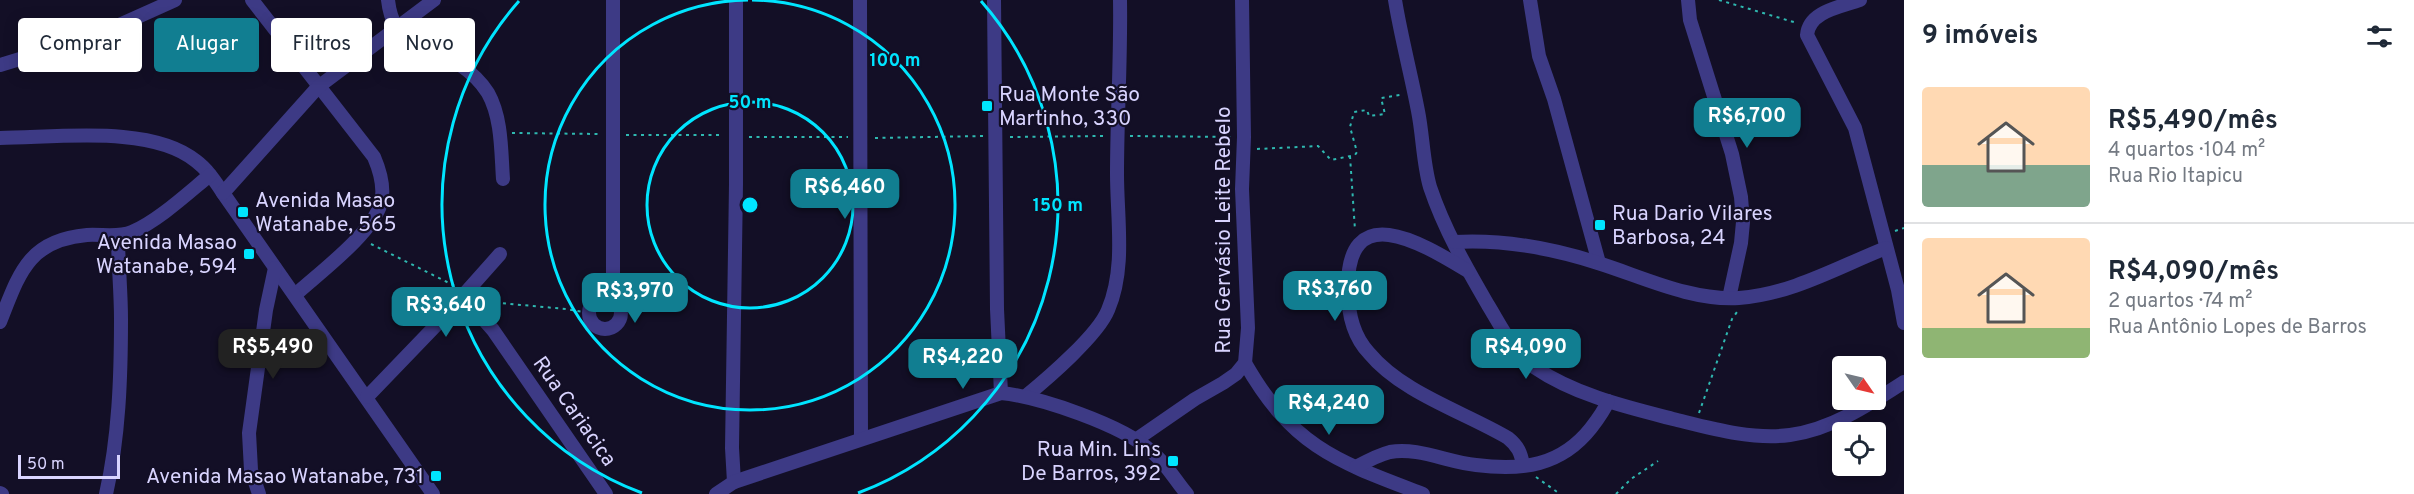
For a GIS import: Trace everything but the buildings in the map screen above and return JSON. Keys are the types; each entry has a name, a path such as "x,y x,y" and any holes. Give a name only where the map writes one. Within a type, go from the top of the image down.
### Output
{"street":[{"path":"0,64 95,36 175,0"},
{"path":"252,0 374,157 380,171 381,202 375,218 357,238 295,295"},
{"path":"388,0 393,18"},
{"path":"409,18 434,0"},
{"path":"613,0 613,298"},
{"path":"734,483 732,437 736,0"},
{"path":"860,0 861,439"},
{"path":"994,0 997,309 1001,393"},
{"path":"1026,396 1052,374 1093,332 1108,311 1113,294 1120,250 1118,172 1120,0"},
{"name":"Rua Gervásio Leite Rebelo","path":"1137,439 1236,374 1245,363 1248,328 1242,189 1244,150 1242,0"},
{"path":"1395,0 1414,92 1429,184 1468,271 1502,330 1532,365 1566,385 1608,401 1741,434 1789,435 1810,431 1856,411 1904,384"},
{"path":"1530,0 1539,56 1554,99 1599,263"},
{"path":"1688,0 1690,20 1701,63 1732,154 1741,197 1743,222 1741,243 1729,298"},
{"path":"1860,0 1823,13 1814,19 1808,27 1808,35 1855,128 1898,290 1904,323"},
{"path":"223,193 318,87 384,37"},
{"path":"467,72 476,78 489,95 500,131 503,179"},
{"path":"0,138 96,136 130,138 164,145 195,160 223,193 433,494"},
{"path":"0,322 19,276 30,260 42,249 54,241 67,237 102,234 118,236 132,232 152,220 210,175"},
{"path":"106,494 113,454 119,363 121,318 118,236"},
{"path":"1468,271 1427,247 1396,236 1370,237 1356,245 1347,280 1350,318 1358,338 1380,365 1416,390 1508,438 1517,445 1523,465"},
{"path":"1454,242 1484,240 1520,243 1599,263 1681,290 1729,298 1746,297 1809,282 1886,248"},
{"path":"367,398 468,300 500,254"},
{"path":"259,494 251,470 249,433 266,310 275,268"},
{"path":"602,297 613,298 618,303 622,315 616,326 604,330 593,325 589,313 590,307 602,297"},
{"name":"Rua Cariacica","path":"468,300 493,330 606,494"},
{"path":"1245,363 1258,387 1285,420 1317,448 1356,467 1423,494"},
{"path":"717,494 734,483 1001,393 1026,396 1104,424 1137,439 1166,466 1182,491"},
{"path":"1356,467 1391,452 1413,452 1476,465 1523,465 1551,461 1575,446 1604,410 1608,401"}],"path":[{"path":"1719,0 1808,27"},
{"path":"1244,150 1312,146 1323,150 1331,160 1350,156 1357,152 1350,127 1354,112 1367,110 1369,116 1385,114 1381,98 1414,92"},
{"path":"500,131 504,133 862,138 997,135"},
{"path":"1350,156 1356,245"},
{"path":"357,238 461,289 468,300 589,313"},
{"path":"1695,424 1732,319 1746,297"},
{"path":"1616,494 1631,479 1658,461"},
{"path":"1523,465 1548,487 1560,494"}],"place":[{"name":"Rua Monte São Martinho, 330","path":"987,106"},
{"name":"Avenida Masao Watanabe, 565","path":"243,212"},
{"name":"Rua Dario Vilares Barbosa, 24","path":"1600,225"},
{"name":"Avenida Masao Watanabe, 594","path":"249,254"},
{"name":"Rua Min. Lins De Barros, 392","path":"1173,461"},
{"name":"Avenida Masao Watanabe, 731","path":"436,476"}]}
